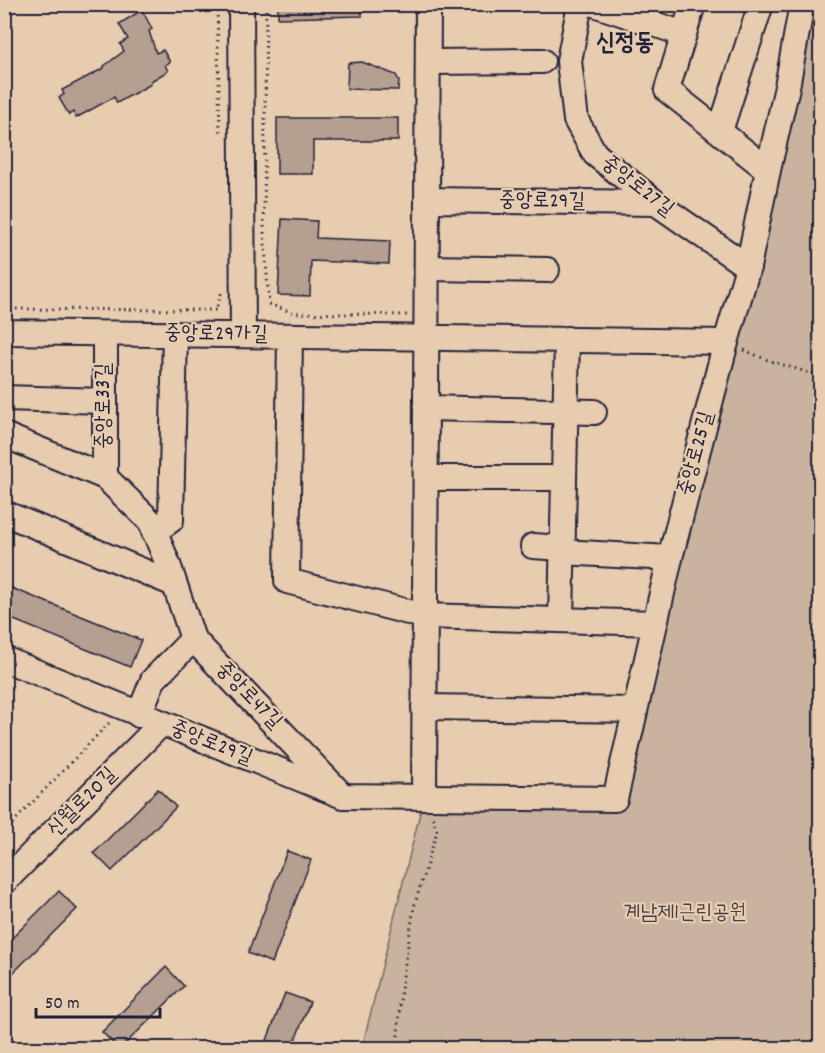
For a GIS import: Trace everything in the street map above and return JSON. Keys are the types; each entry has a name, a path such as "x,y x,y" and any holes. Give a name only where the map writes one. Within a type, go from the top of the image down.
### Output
{"street":[{"path":"241,4 243,335"},
{"path":"424,797 428,4"},
{"name":"중앙로27길","path":"580,4 569,62 576,120 595,154 656,203 748,267"},
{"path":"594,4 684,34"},
{"path":"693,4 667,90 768,170"},
{"path":"720,131 761,4"},
{"name":"중앙로25길","path":"615,799 670,558 726,342 748,267 788,87 802,4"},
{"path":"428,62 542,62"},
{"name":"중앙로29길","path":"428,200 656,203"},
{"path":"428,268 547,270"},
{"path":"427,326 567,339 726,342"},
{"name":"중앙로29가길","path":"4,332 290,336 427,326"},
{"name":"중앙로33길","path":"105,334 105,477"},
{"path":"154,532 171,520 175,334"},
{"path":"290,336 287,581 424,616 655,623"},
{"path":"561,620 567,339"},
{"path":"4,398 104,401"},
{"path":"426,408 594,412"},
{"name":"중앙로47길","path":"4,435 105,477 151,522 193,639 343,796"},
{"path":"426,478 564,478"},
{"path":"4,513 174,584"},
{"path":"533,546 670,558"},
{"path":"132,711 153,680 193,639"},
{"name":"중앙로29길","path":"4,659 343,796 615,799"},
{"path":"424,707 635,710"},
{"name":"신월로20길","path":"4,882 161,724"}],"path":[{"path":"217,4 220,134"},
{"path":"266,4 264,231 269,304 294,313 427,326"},
{"path":"4,309 216,310 223,286"},
{"path":"726,342 770,361 820,376"},
{"path":"4,832 132,711"},
{"path":"397,1048 401,990 414,907 437,831 424,797"}],"green space":[{"name":"계남제1근린공원","path":"802,5 820,5 820,1048 362,1048 424,797 615,798"}],"building":[{"path":"278,4 362,4 362,16 278,18"},
{"path":"142,10 152,29 149,31 156,53 163,50 170,62 165,65 168,71 151,81 151,84 117,103 114,97 76,118 73,112 69,115 59,98 64,94 62,90 104,68 124,51 120,44 128,39 119,24"},
{"path":"362,62 396,75 399,81 398,90 347,89 348,63"},
{"path":"277,118 398,118 398,141 313,141 313,174 277,174"},
{"path":"282,219 317,221 316,238 390,241 389,264 311,261 310,296 278,295"},
{"path":"4,585 141,640 130,667 4,616"},
{"path":"158,789 176,807 112,871 94,853"},
{"path":"287,851 311,860 272,963 248,953"},
{"path":"59,891 77,909 13,973 4,964 4,946"},
{"path":"166,967 184,986 121,1048 118,1048 102,1032"},
{"path":"285,993 310,1002 292,1048 264,1048"}],"district":[{"name":"신정동","path":"625,44"}]}
